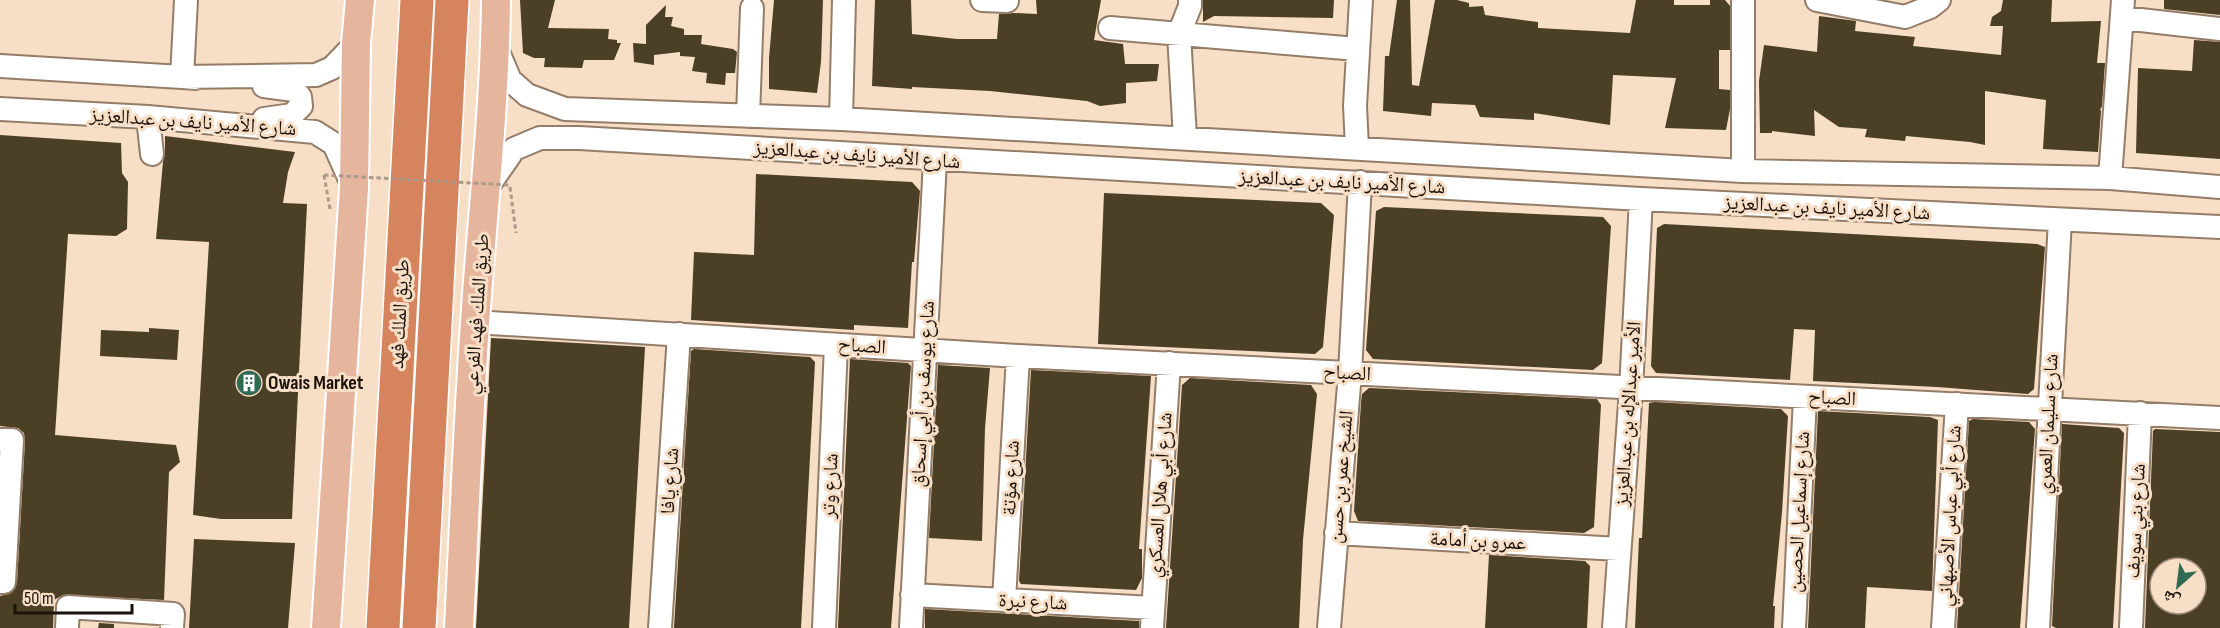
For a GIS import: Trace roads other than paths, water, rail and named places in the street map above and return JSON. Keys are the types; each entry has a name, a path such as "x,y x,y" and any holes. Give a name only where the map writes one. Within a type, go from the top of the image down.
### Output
{"highway":[{"name":"طريق الملك فهد","path":"383,628 417,0"},
{"name":"طريق الملك فهد","path":"419,628 452,0"}],"main road":[{"path":"326,628 354,188 356,43 360,0"},
{"name":"طريق الملك فهد الفرعي","path":"459,628 475,322 498,186 496,0"}],"street":[{"path":"182,77 186,0"},
{"path":"841,119 844,0"},
{"path":"982,0 1007,1"},
{"path":"1357,148 1355,106 1361,0"},
{"path":"1817,0 1905,17 1930,7 1939,0"},
{"path":"1185,138 1179,34 1189,2"},
{"path":"1743,171 1747,2"},
{"path":"748,116 752,8"},
{"path":"2110,178 2123,9 2220,29"},
{"path":"1110,28 1357,49"},
{"path":"182,77 316,75 332,68 356,43"},
{"name":"شارع الأمير نايف بن عبدالعزيز","path":"496,47 510,80 527,94 565,109 841,119 1743,171 2110,178 2220,187"},
{"path":"0,66 182,77 294,90 300,97 302,106 292,116 266,119 193,120"},
{"path":"565,109 549,110 545,118 548,129 555,134 579,138"},
{"name":"شارع الأمير نايف بن عبدالعزيز","path":"0,110 193,120 315,132 334,144 354,188"},
{"path":"148,117 152,154"},
{"name":"شارع الأمير نايف بن عبدالعزيز","path":"498,186 514,149 540,138 579,138 1641,199 2220,227"},
{"name":"شارع يوسف بن أبي إسحاق","path":"911,628 935,160"},
{"name":"الشيخ عمر بن حسن","path":"1329,628 1350,373 1360,183"},
{"name":"الأمير عبدالإله بن عبدالعزيز","path":"1614,628 1631,389 1641,199"},
{"name":"شارع سليمان العمري","path":"2038,628 2060,220"},
{"name":"الصباح","path":"475,322 925,351 1631,389 2220,417"},
{"name":"شارع يافا","path":"660,628 679,334"},
{"name":"شارع وتر","path":"824,628 836,345"},
{"name":"شارع مؤتة","path":"1004,600 1018,356"},
{"name":"شارع أبي هلال العسكري","path":"1153,618 1169,363"},
{"name":"شارع إسماعيل الحصين","path":"1794,628 1805,397"},
{"name":"شارع أبي عباس الأصبهاني","path":"1943,628 1957,404"},
{"name":"شارع بني سويف","path":"2131,628 2140,414"},
{"path":"0,440 12,440 4,582 0,582"},
{"name":"عمرو بن أمامة","path":"1336,533 1619,549"},
{"name":"شارع نبرة","path":"912,595 1004,600 1153,618"},
{"path":"67,628 68,607 172,614 172,628"}],"place":[{"name":"Owais Market","path":"249,383"}]}
